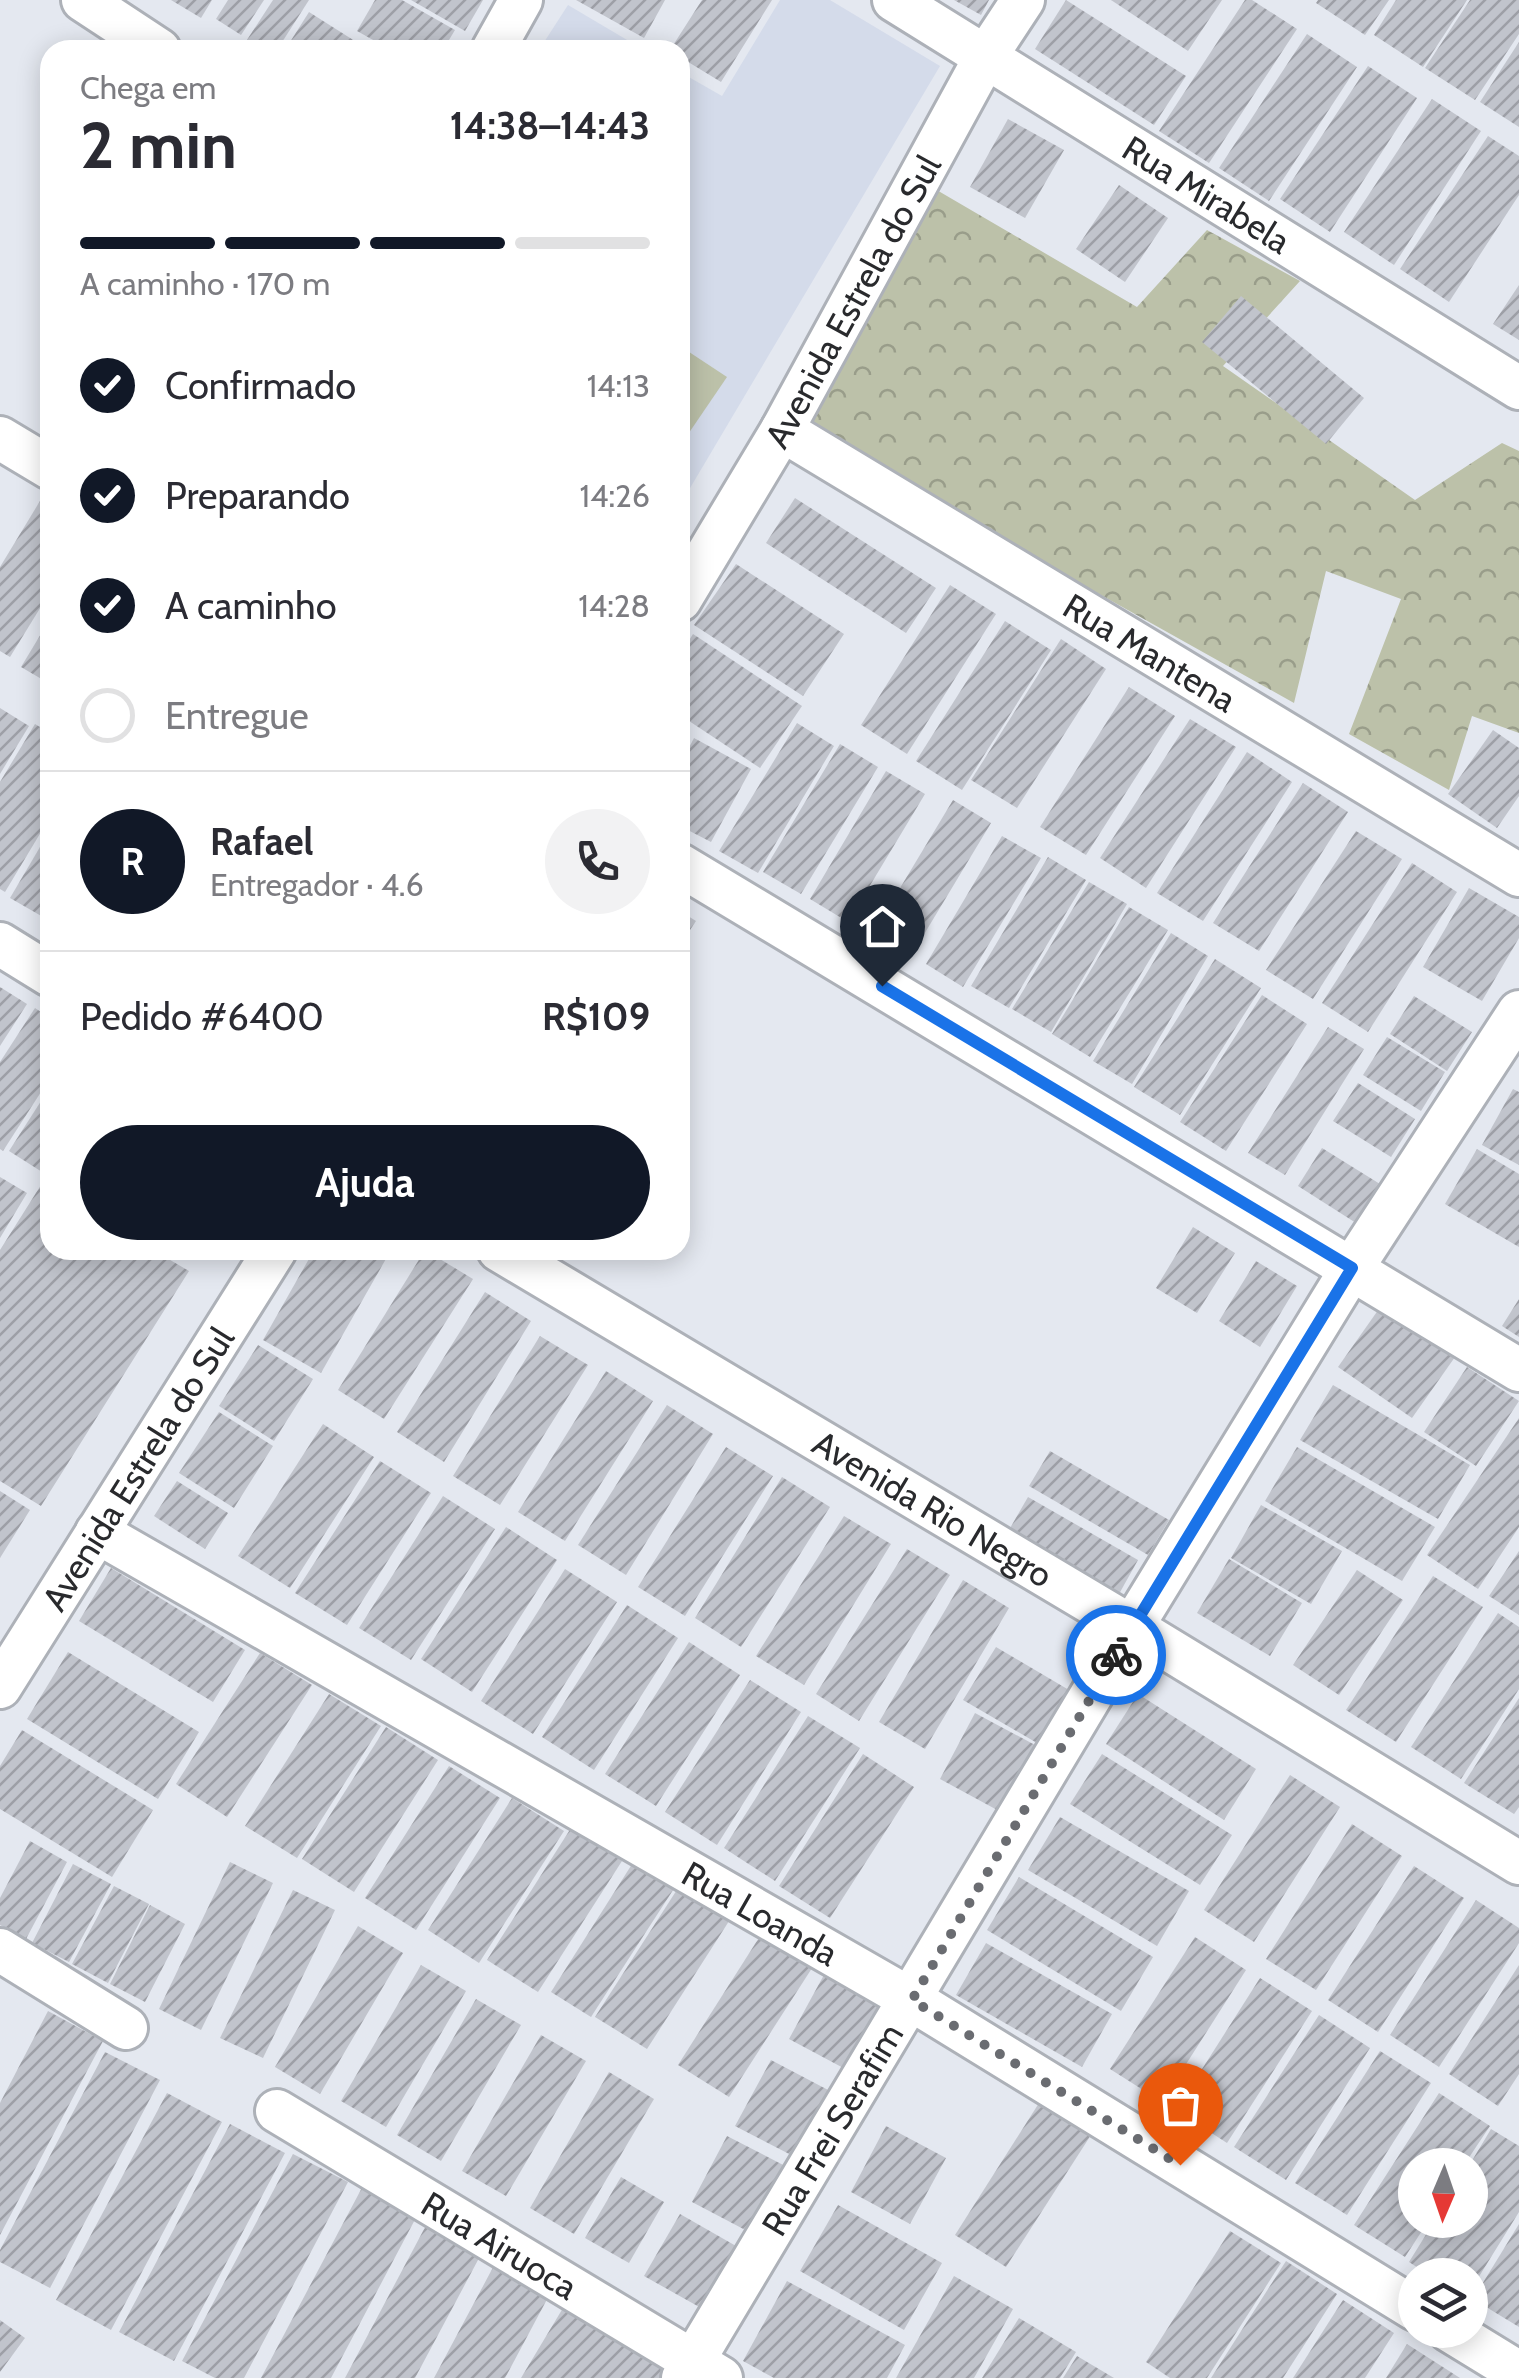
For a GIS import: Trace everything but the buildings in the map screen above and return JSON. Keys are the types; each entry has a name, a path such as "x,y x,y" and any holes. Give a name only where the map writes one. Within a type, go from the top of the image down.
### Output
{"street":[{"path":"83,0 144,40"},
{"path":"500,40 522,0"},
{"name":"Rua Mirabela","path":"894,0 1519,388"},
{"name":"Avenida Estrela do Sul","path":"690,583 782,430 986,56 1023,0"},
{"name":"Rua Mantena","path":"782,430 1519,875"},
{"path":"0,438 40,462"},
{"path":"690,871 1519,1370"},
{"path":"0,944 40,969"},
{"name":"Rua Frei Serafim","path":"699,2372 1132,1627 1352,1268 1519,1012"},
{"name":"Avenida Estrela do Sul","path":"0,1687 269,1260"},
{"name":"Avenida Rio Negro","path":"517,1260 1132,1627 1519,1864"},
{"name":"Rua Loanda","path":"98,1532 912,2000 1398,2299"},
{"path":"0,1950 126,2028"},
{"name":"Rua Airuoca","path":"278,2111 699,2372"},
{"path":"1478,2348 1519,2373"}],"shaded area":[{"path":"780,0 830,0 940,66 690,488 690,78 722,96"},
{"path":"568,5 627,40 545,40"}],"green space":[{"path":"935,189 1137,307 1207,230 1300,281 1223,366 1415,500 1502,443 1519,451 1519,733 1472,716 1449,790 1349,734 1401,599 1326,571 1294,703 808,431"},
{"path":"690,353 727,377 690,431"}],"way so far":[{"path":"1116,1655 912,2000 1180,2165"}],"route":[{"path":"882,986 1352,1268 1116,1655"}]}
